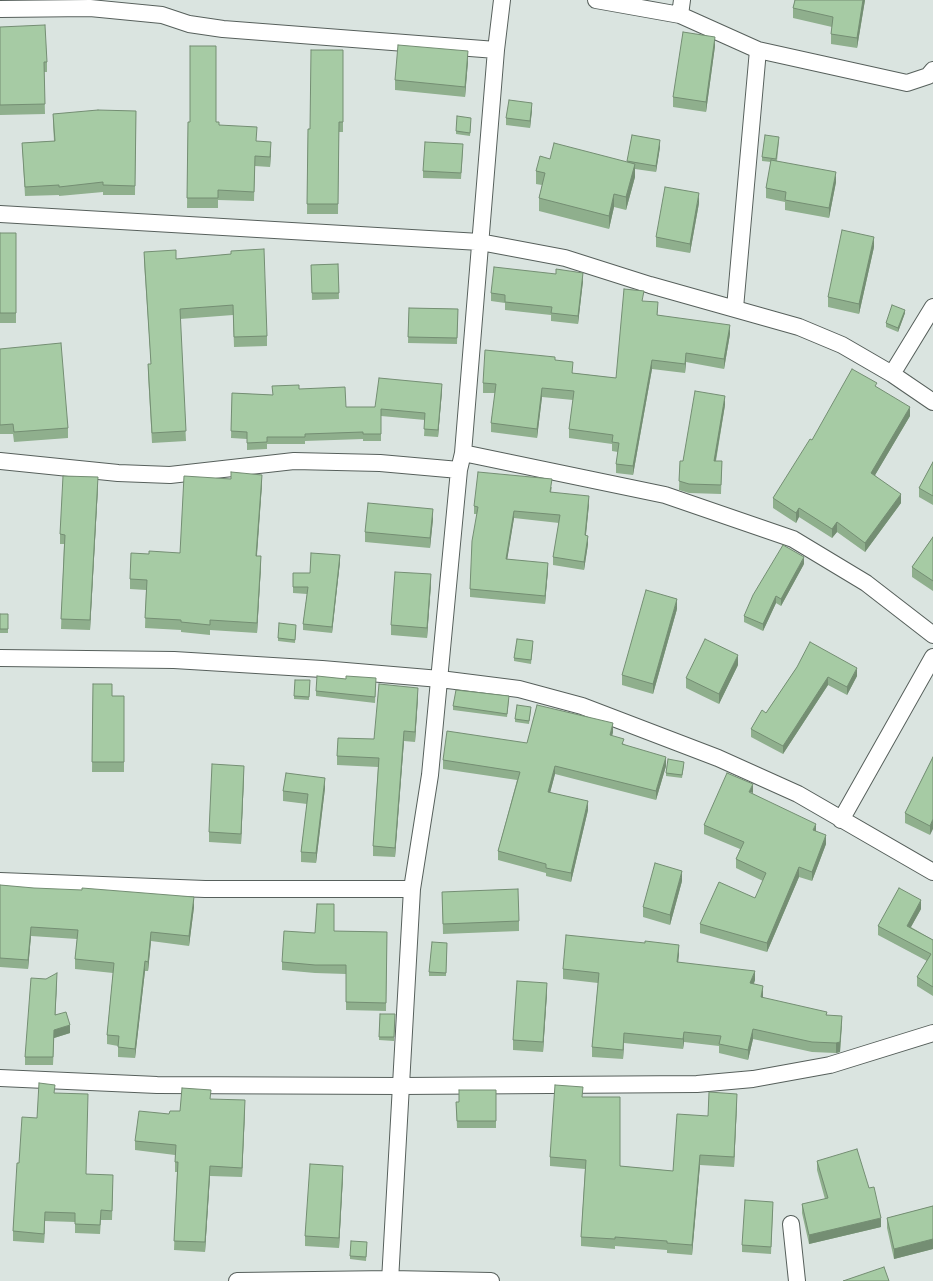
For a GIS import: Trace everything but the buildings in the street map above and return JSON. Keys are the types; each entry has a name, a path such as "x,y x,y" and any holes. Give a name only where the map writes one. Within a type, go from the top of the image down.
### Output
{"street":[{"path":"391,1280 412,889 430,775 459,470 463,452 496,50 502,0"},
{"path":"596,0 681,8 758,50 907,83 928,76 933,70"},
{"path":"0,9 90,8 162,15 189,24 223,29 496,50"},
{"path":"735,308 758,50"},
{"path":"0,214 480,242 565,258 650,285 799,327 842,345 892,374 933,402"},
{"path":"892,374 933,307"},
{"path":"463,452 665,496 793,539 866,583 933,635"},
{"path":"0,461 118,473 170,475 294,461 380,463 459,470"},
{"path":"841,820 933,657"},
{"path":"0,658 174,660 322,669 440,679 519,689 582,706 718,758 798,794 933,872"},
{"path":"0,881 206,889 412,889"},
{"path":"0,1078 157,1085 401,1086 697,1084 753,1079 830,1065 933,1032"},
{"path":"791,1224 797,1281"},
{"path":"237,1281 492,1281"}]}
